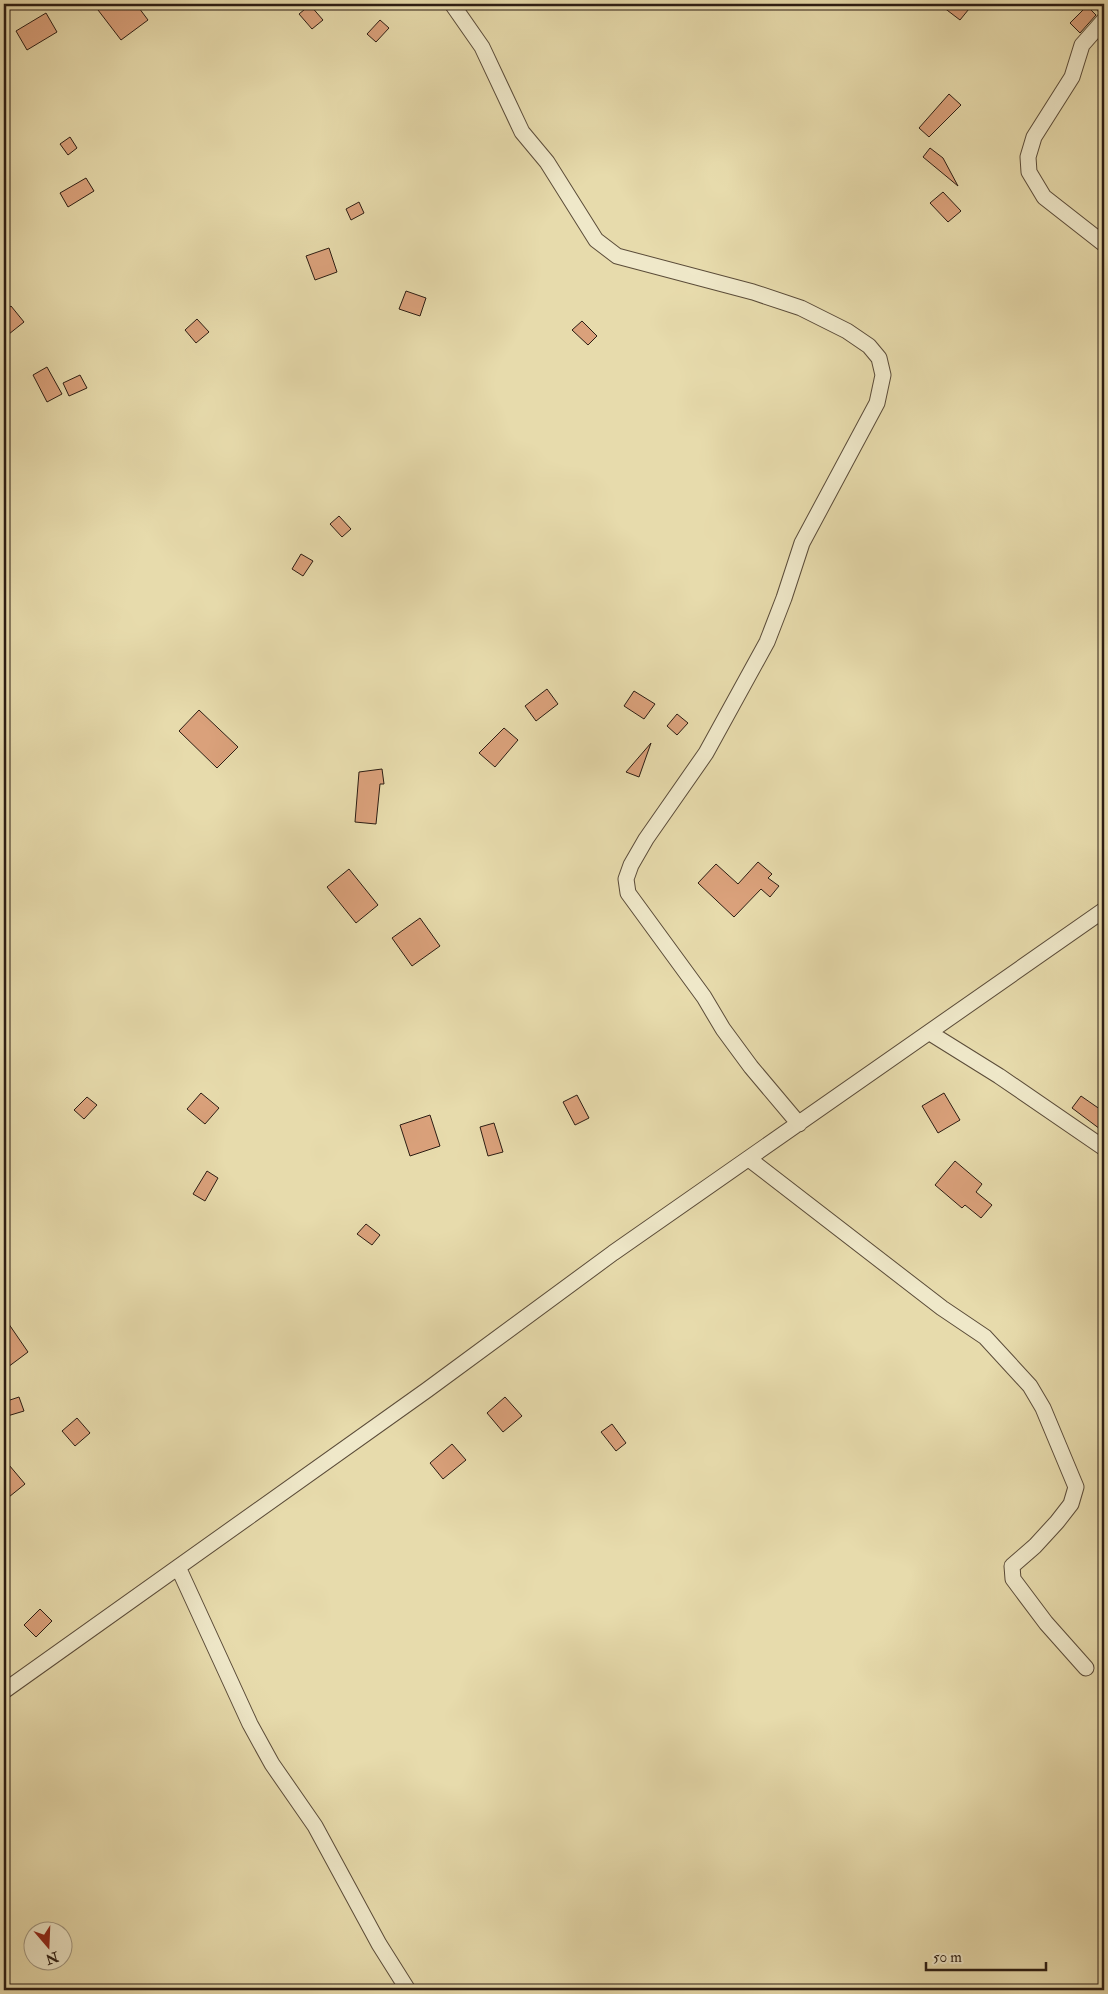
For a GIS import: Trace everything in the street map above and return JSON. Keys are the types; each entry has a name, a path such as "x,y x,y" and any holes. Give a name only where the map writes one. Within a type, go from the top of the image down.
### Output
{"street":[{"path":"452,4 482,47 522,132 547,162 590,232 610,252 646,265 678,272 801,308 826,319 860,339 874,352 882,367 883,383 877,403 802,543 767,642 706,753 646,839 626,879 628,893 704,997 723,1029 751,1067 799,1124"},
{"path":"1104,20 1082,45 1072,77 1034,137 1028,157 1029,172 1044,197 1104,244"},
{"path":"4,1691 613,1253 1104,910"},
{"path":"930,1033 999,1076 1104,1148"},
{"path":"748,1159 942,1308 985,1337 1030,1386 1043,1408 1076,1487 1071,1504 1035,1546 1012,1566 1011,1573 1013,1579 1046,1623 1086,1668"},
{"path":"178,1567 250,1724 272,1764 315,1826 379,1944 408,1990"}],"building":[{"path":"106,4 136,4 148,20 121,40 98,10"},
{"path":"939,4 973,4 960,20"},
{"path":"310,5 323,20 312,29 299,14"},
{"path":"1087,6 1096,15 1080,33 1070,23"},
{"path":"46,13 57,32 27,50 16,31"},
{"path":"380,20 389,28 376,42 367,34"},
{"path":"949,94 961,105 929,137 919,128"},
{"path":"70,137 77,148 68,155 60,144"},
{"path":"930,148 943,158 958,186 923,157"},
{"path":"86,178 94,191 68,207 60,193"},
{"path":"943,192 961,211 948,222 930,203"},
{"path":"359,202 364,213 351,220 346,209"},
{"path":"329,248 337,272 315,280 306,256"},
{"path":"406,291 426,298 420,316 399,309"},
{"path":"11,306 24,322 4,338 4,312"},
{"path":"197,319 209,332 196,343 185,330"},
{"path":"582,321 597,336 588,345 572,330"},
{"path":"47,367 62,394 47,402 33,375"},
{"path":"80,375 87,388 69,396 63,383"},
{"path":"339,516 351,529 342,537 330,524"},
{"path":"301,554 313,561 303,576 292,569"},
{"path":"547,689 558,704 536,721 525,706"},
{"path":"634,691 655,704 644,719 624,706"},
{"path":"199,710 238,747 217,768 179,731"},
{"path":"677,714 688,723 677,735 667,726"},
{"path":"504,728 518,740 495,767 479,753"},
{"path":"651,743 639,777 626,772"},
{"path":"382,769 384,784 380,784 376,824 355,822 359,772"},
{"path":"758,862 772,874 768,878 779,886 770,897 761,889 734,917 698,883 716,864 738,884"},
{"path":"349,869 378,905 356,923 327,887"},
{"path":"420,918 440,946 412,966 392,938"},
{"path":"201,1093 219,1108 205,1124 187,1109"},
{"path":"944,1093 960,1120 938,1133 922,1106"},
{"path":"577,1095 589,1118 575,1125 563,1102"},
{"path":"1081,1096 1104,1112 1104,1132 1072,1108"},
{"path":"87,1097 97,1105 84,1119 74,1110"},
{"path":"430,1115 440,1146 410,1156 400,1125"},
{"path":"494,1123 503,1152 488,1156 480,1127"},
{"path":"955,1161 982,1184 976,1192 992,1205 981,1218 965,1205 962,1208 935,1185"},
{"path":"207,1171 218,1178 205,1201 193,1194"},
{"path":"366,1224 380,1235 372,1245 357,1234"},
{"path":"4,1317 28,1352 4,1370"},
{"path":"19,1397 24,1411 4,1417 4,1402"},
{"path":"505,1397 522,1416 503,1432 487,1413"},
{"path":"77,1418 90,1433 75,1446 62,1431"},
{"path":"612,1424 626,1443 616,1451 601,1432"},
{"path":"452,1444 466,1460 443,1479 430,1463"},
{"path":"4,1459 25,1484 4,1501"},
{"path":"40,1609 52,1621 36,1637 24,1625"}]}
